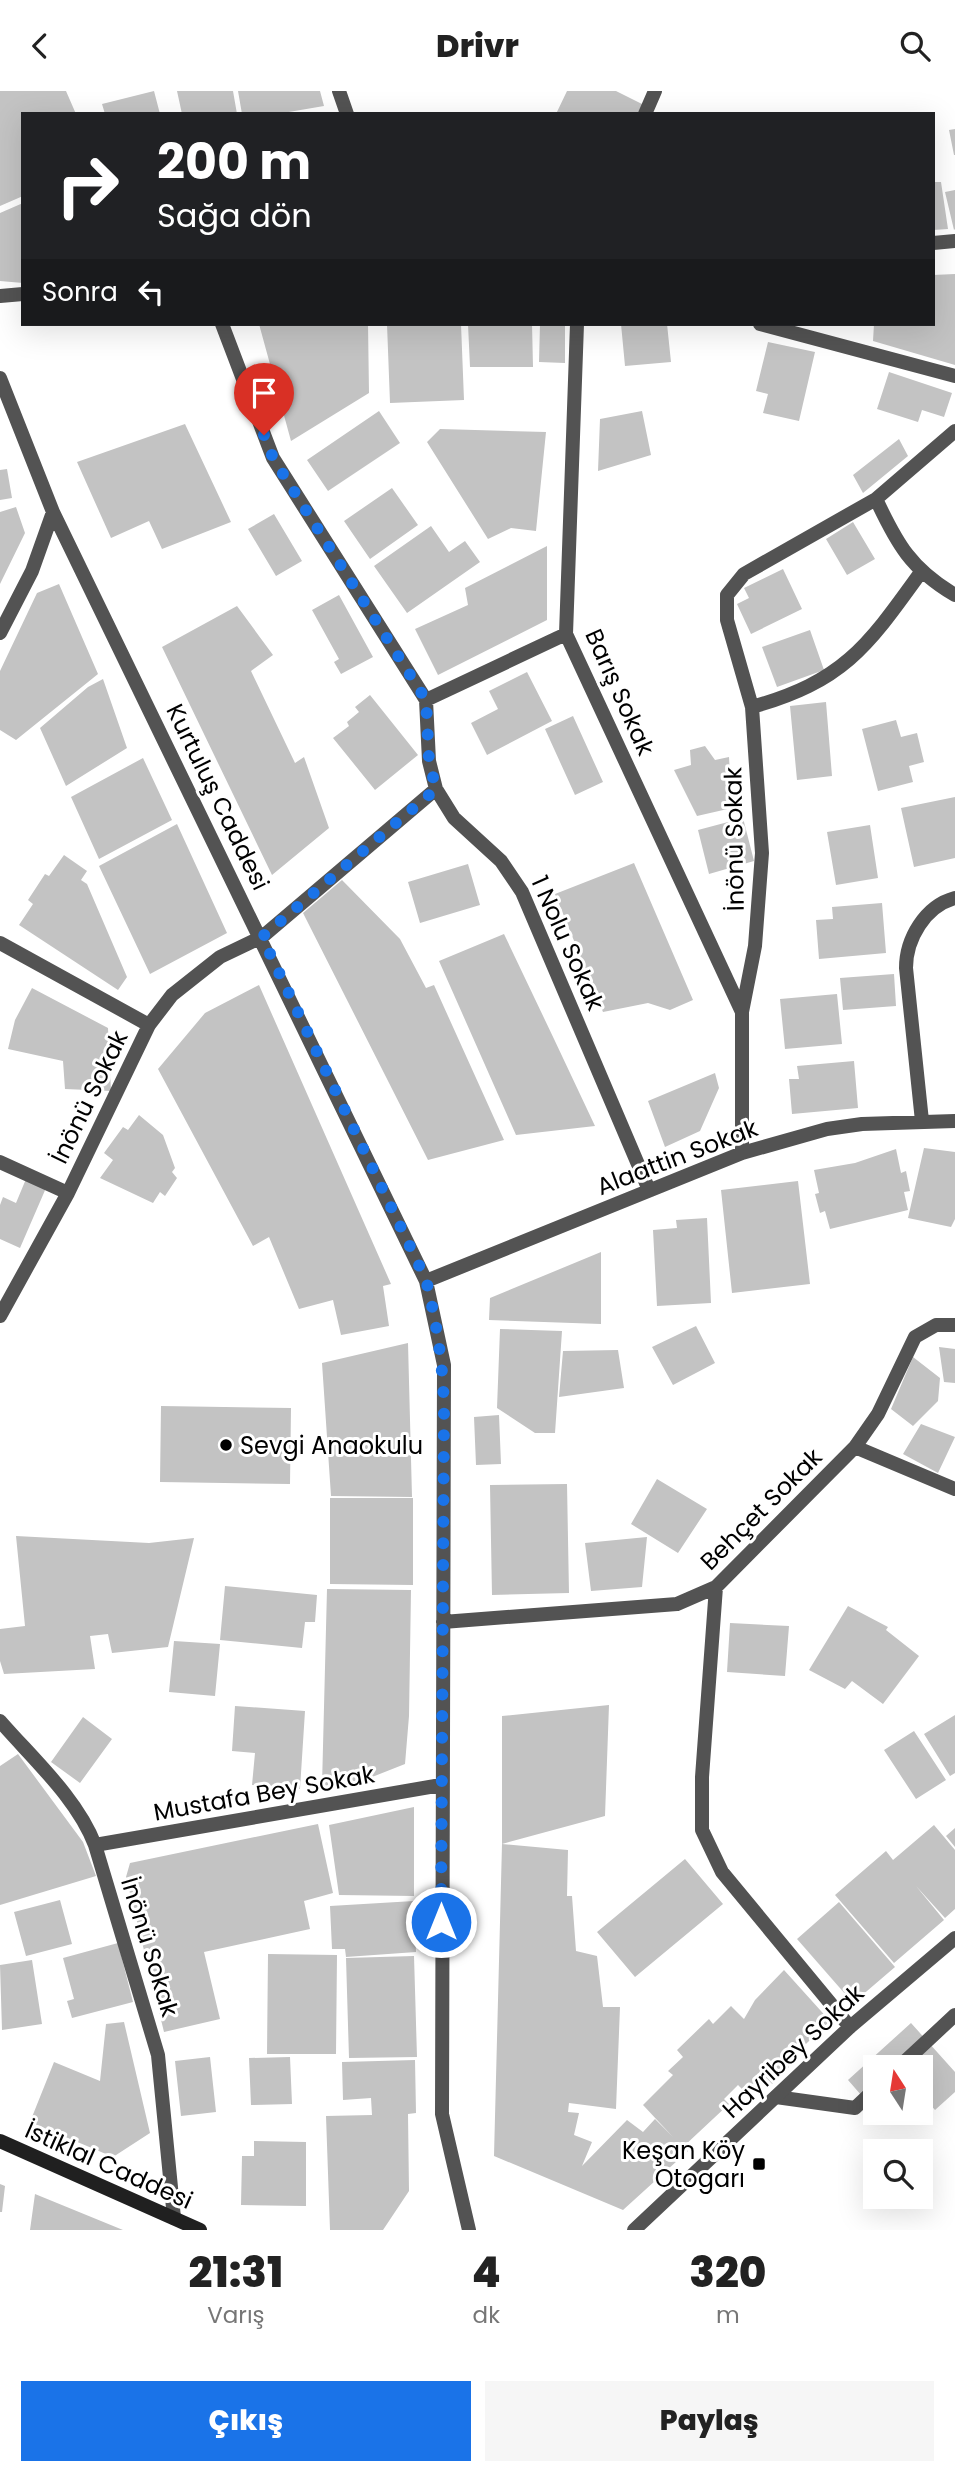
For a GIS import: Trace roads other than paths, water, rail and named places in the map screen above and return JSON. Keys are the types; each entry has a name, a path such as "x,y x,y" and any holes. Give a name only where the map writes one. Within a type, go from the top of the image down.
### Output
{"main road":[{"name":"İstiklal Caddesi","path":"0,2141 200,2230"}],"street":[{"path":"339,91 346,112"},
{"path":"646,112 655,91"},
{"path":"935,243 955,241"},
{"path":"0,296 21,294"},
{"name":"1 Nolu Sokak","path":"223,326 273,458 426,700 429,761 436,789 454,818 501,861 522,892 649,1190"},
{"name":"Barış Sokak","path":"577,326 566,634 742,1012"},
{"path":"768,326 955,376"},
{"name":"Kurtuluş Caddesi","path":"0,377 54,512 426,1280 443,1364 442,2114 469,2230"},
{"name":"İnönü Sokak","path":"742,1012 755,946 761,880 752,707 727,620 726,603 732,587 744,574 876,499 955,431"},
{"path":"876,499 904,553 921,572 955,595"},
{"path":"0,633 32,571 54,512"},
{"path":"752,707 806,690 842,666 875,634 921,572"},
{"path":"426,700 566,634"},
{"name":"İnönü Sokak","path":"0,1316 68,1193 149,1024 172,995 190,978 220,957 262,937 436,789"},
{"path":"922,1121 907,952 925,918 942,904 955,898"},
{"path":"0,943 149,1024"},
{"path":"742,1012 742,1153"},
{"name":"Alaattin Sokak","path":"426,1280 742,1153 827,1129 955,1121"},
{"path":"0,1162 68,1193"},
{"name":"Behçet Sokak","path":"443,1622 677,1604 716,1587 855,1447 878,1415 915,1337 936,1325 955,1325"},
{"path":"855,1447 955,1489"},
{"path":"716,1587 702,1777 702,1830 722,1872 850,2027"},
{"name":"İnönü Sokak","path":"0,1721 65,1796 90,1832 95,1845 158,2055 174,2218"},
{"name":"Mustafa Bey Sokak","path":"95,1845 441,1785"},
{"name":"Hayribey Sokak","path":"634,2230 850,2027 955,1938"},
{"path":"912,2055 955,2015"},
{"path":"776,2097 855,2108 863,2100"}],"place":[{"name":"Sevgi Anaokulu","path":"226,1445"},
{"name":"Keşan Köy Otogarı","path":"759,2164"}]}
